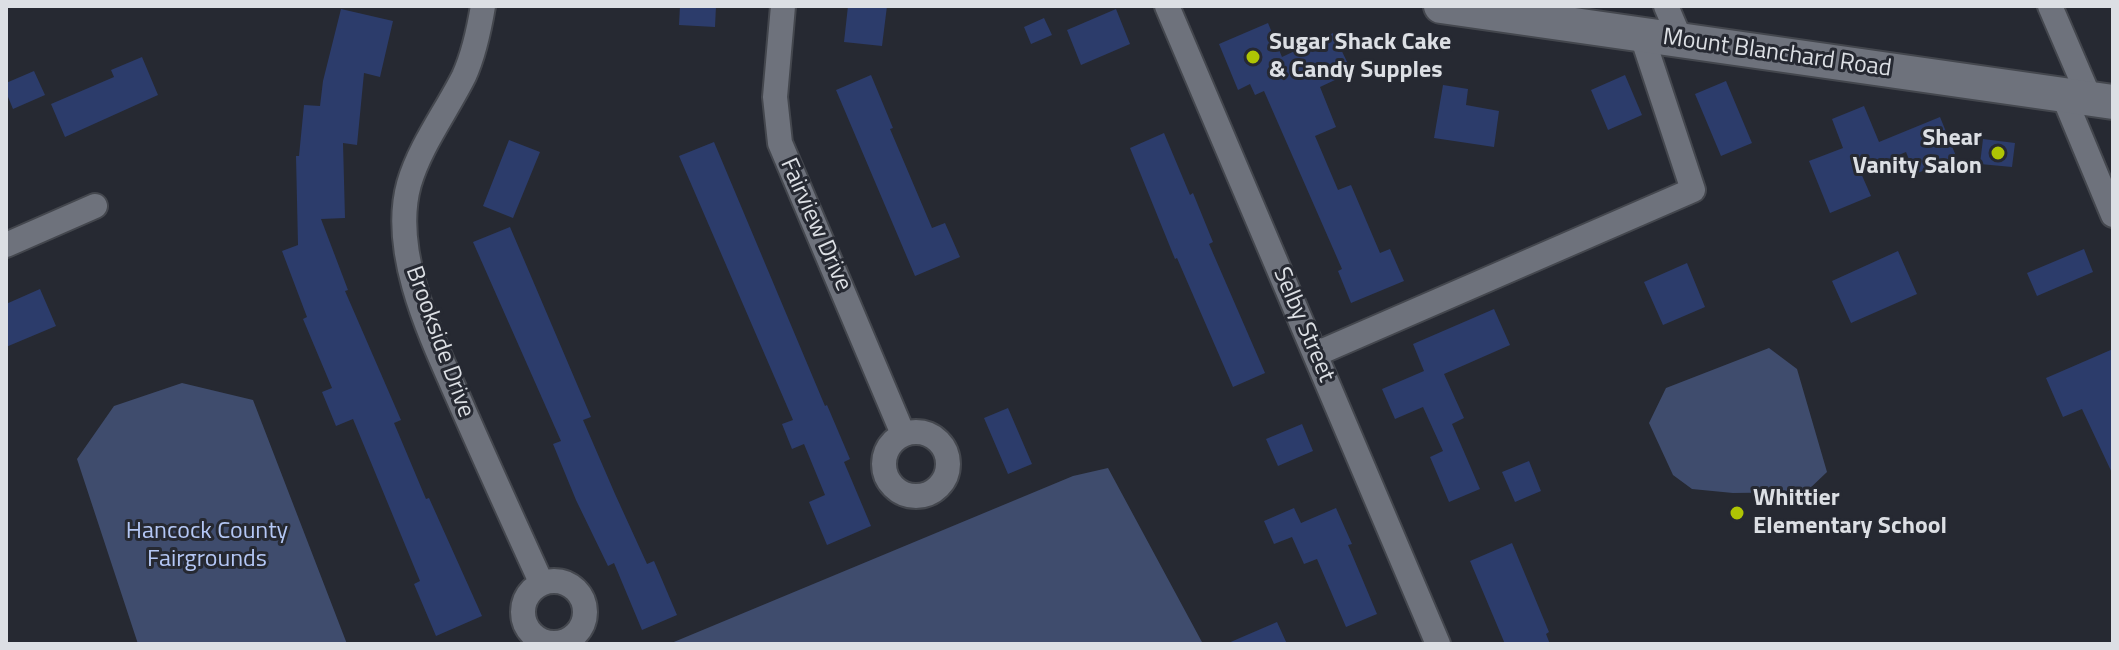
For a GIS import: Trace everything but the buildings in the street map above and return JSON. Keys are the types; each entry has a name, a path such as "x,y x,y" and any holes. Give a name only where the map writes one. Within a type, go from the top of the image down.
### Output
{"main road":[{"name":"Mount Blanchard Road","path":"1441,6 2088,99"}],"street":[{"name":"Brookside Drive","path":"483,6 464,75 409,185 405,238 411,273 439,355 541,582"},
{"name":"Fairview Drive","path":"783,6 775,97 780,143 903,434"},
{"name":"Selby Street","path":"1167,6 1438,644"},
{"path":"1666,6 1680,39"},
{"path":"2050,6 2088,99 2113,215"},
{"path":"1316,354 1693,190 1642,36"},
{"path":"6,245 95,206"}],"green space":[{"path":"1769,348 1797,369 1827,472 1806,492 1733,493 1692,489 1673,475 1649,423 1666,388"},
{"name":"Hancock County Fairgrounds","path":"182,383 253,400 347,644 138,644 77,459 114,406"},
{"path":"1108,468 1203,644 669,644 1073,476"}],"place":[{"name":"Sugar Shack Cake & Candy Supples","path":"1253,57"},
{"name":"Shear Vanity Salon","path":"1998,153"},
{"name":"Whittier Elementary School","path":"1737,513"}]}
